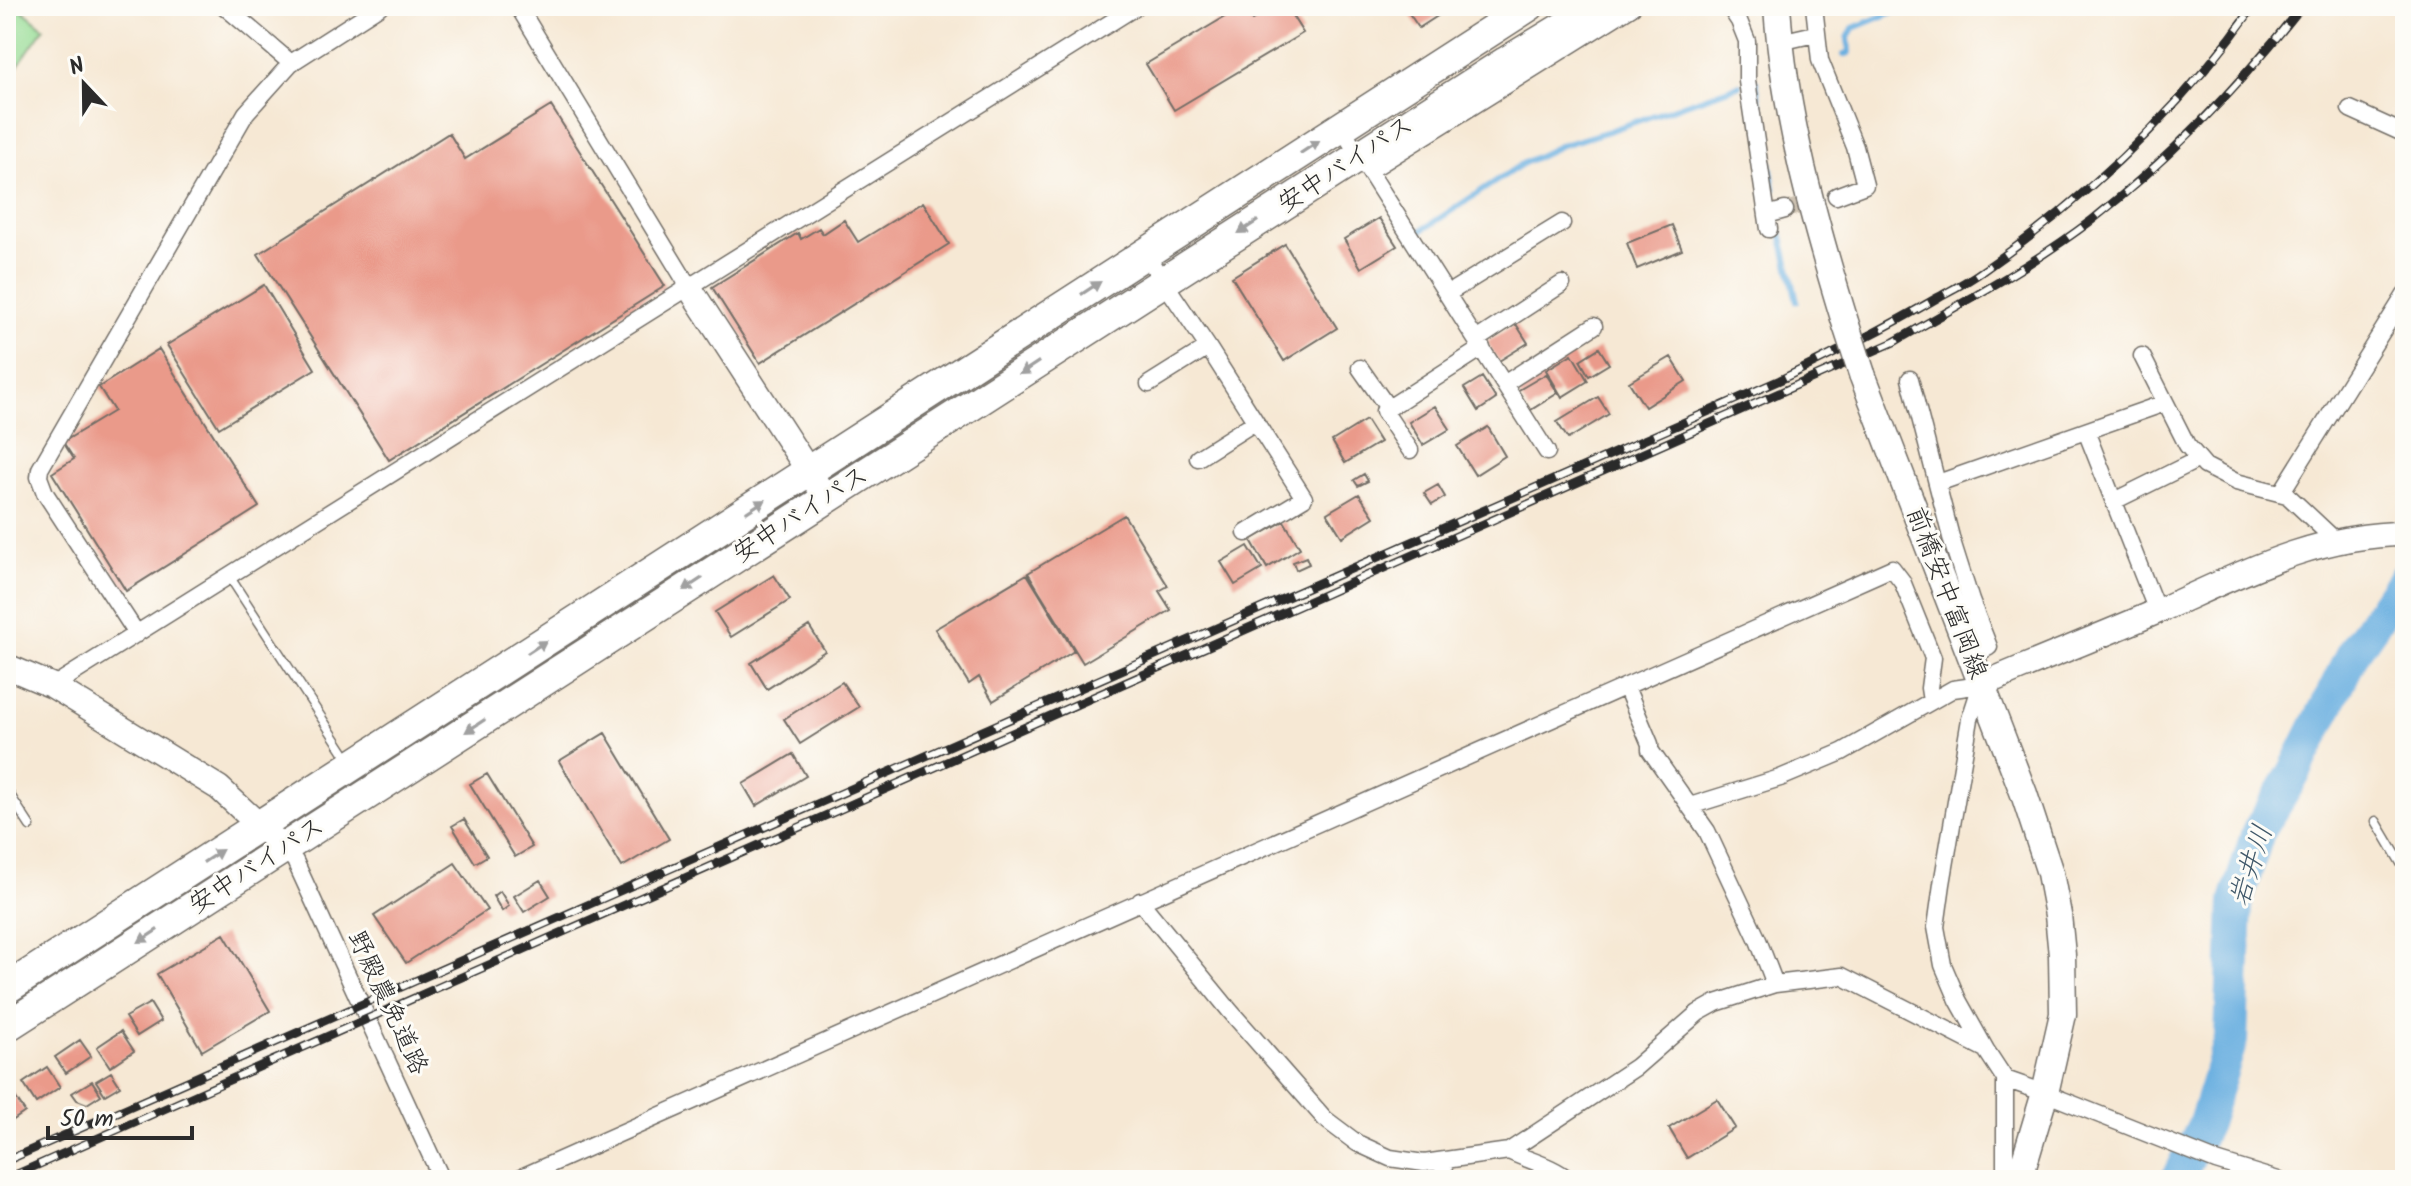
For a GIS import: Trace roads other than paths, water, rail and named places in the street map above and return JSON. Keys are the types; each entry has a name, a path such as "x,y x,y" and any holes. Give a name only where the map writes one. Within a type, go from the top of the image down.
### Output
{"highway":[{"name":"安中バイパス","path":"6,989 1529,6"},
{"name":"安中バイパス","path":"6,1027 1163,282 1364,164 1598,6"}],"main road":[{"name":"前橋安中富岡線","path":"1777,6 1791,114 1814,222 1846,325 1862,374 2024,794 2050,873 2062,955 2063,1014 2045,1093 2019,1180"}],"street":[{"path":"224,6 291,63"},
{"path":"137,634 45,493 39,477 40,469 246,113 291,63 380,6"},
{"path":"518,6 689,287 826,498"},
{"path":"53,686 1137,6"},
{"path":"1364,164 1633,6"},
{"path":"1729,6 1747,41 1747,81 1768,222 1785,210"},
{"path":"1814,6 1820,60 1855,147 1865,185 1836,196"},
{"path":"1780,42 1815,34"},
{"path":"2350,109 2405,134"},
{"path":"1341,127 1547,452"},
{"path":"1447,294 1562,223"},
{"path":"1145,254 1304,498 1246,533"},
{"path":"1410,450 1384,411 1562,284"},
{"path":"2281,493 2405,295"},
{"path":"1504,384 1594,326"},
{"path":"1149,384 1208,347"},
{"path":"2142,356 2187,445 2205,466 2236,482 2287,495 2335,540"},
{"path":"1360,368 1388,408"},
{"path":"1910,379 1952,541 1989,647 1971,656"},
{"path":"1938,483 2165,403"},
{"path":"1198,458 1255,422"},
{"path":"2086,431 2157,611"},
{"path":"2114,501 2199,459"},
{"path":"1690,806 1780,778 1842,752 1953,689 1981,685 2224,580 2335,540 2402,529"},
{"path":"515,1180 1892,568 1902,581 1933,658 1929,688 1931,701"},
{"path":"6,666 53,686 219,788 285,849"},
{"path":"1981,685 1970,719 1936,927 1943,965 1958,1000 2005,1079 2005,1180"},
{"path":"1626,687 1650,750 1713,845 1775,984"},
{"name":"野殿農免道路","path":"285,849 295,861 442,1180"},
{"path":"1140,901 1230,1011 1325,1119 1357,1143 1390,1158 1424,1163 1509,1151 1636,1067 1698,1013 1716,1003 1775,984 1842,976 1986,1050"},
{"path":"2005,1079 2216,1161 2278,1180"},
{"path":"1509,1151 1557,1170 1569,1180"},
{"path":"1442,1180 1445,1160"}],"lane":[{"path":"229,576 353,766"},
{"path":"6,789 30,826"},
{"path":"2376,821 2405,870"}],"waterway":[{"path":"1844,55 1849,53 1848,38 1853,28 1907,6"},
{"path":"1756,82 1774,189"},
{"path":"1419,232 1522,164 1559,146 1740,85"},
{"path":"1781,233 1797,301"},
{"name":"岩井川","path":"2177,1180 2205,1123 2231,1040 2236,902 2258,832 2293,775 2354,651 2405,578"}],"tunnel":[{"path":"1785,210 1836,196"}],"railway":[{"path":"6,1161 1780,380 1898,320 1973,278 2095,182 2196,81 2254,6"},
{"path":"6,1179 1894,342 2044,254 2092,220 2149,172 2203,119 2302,6"}]}
